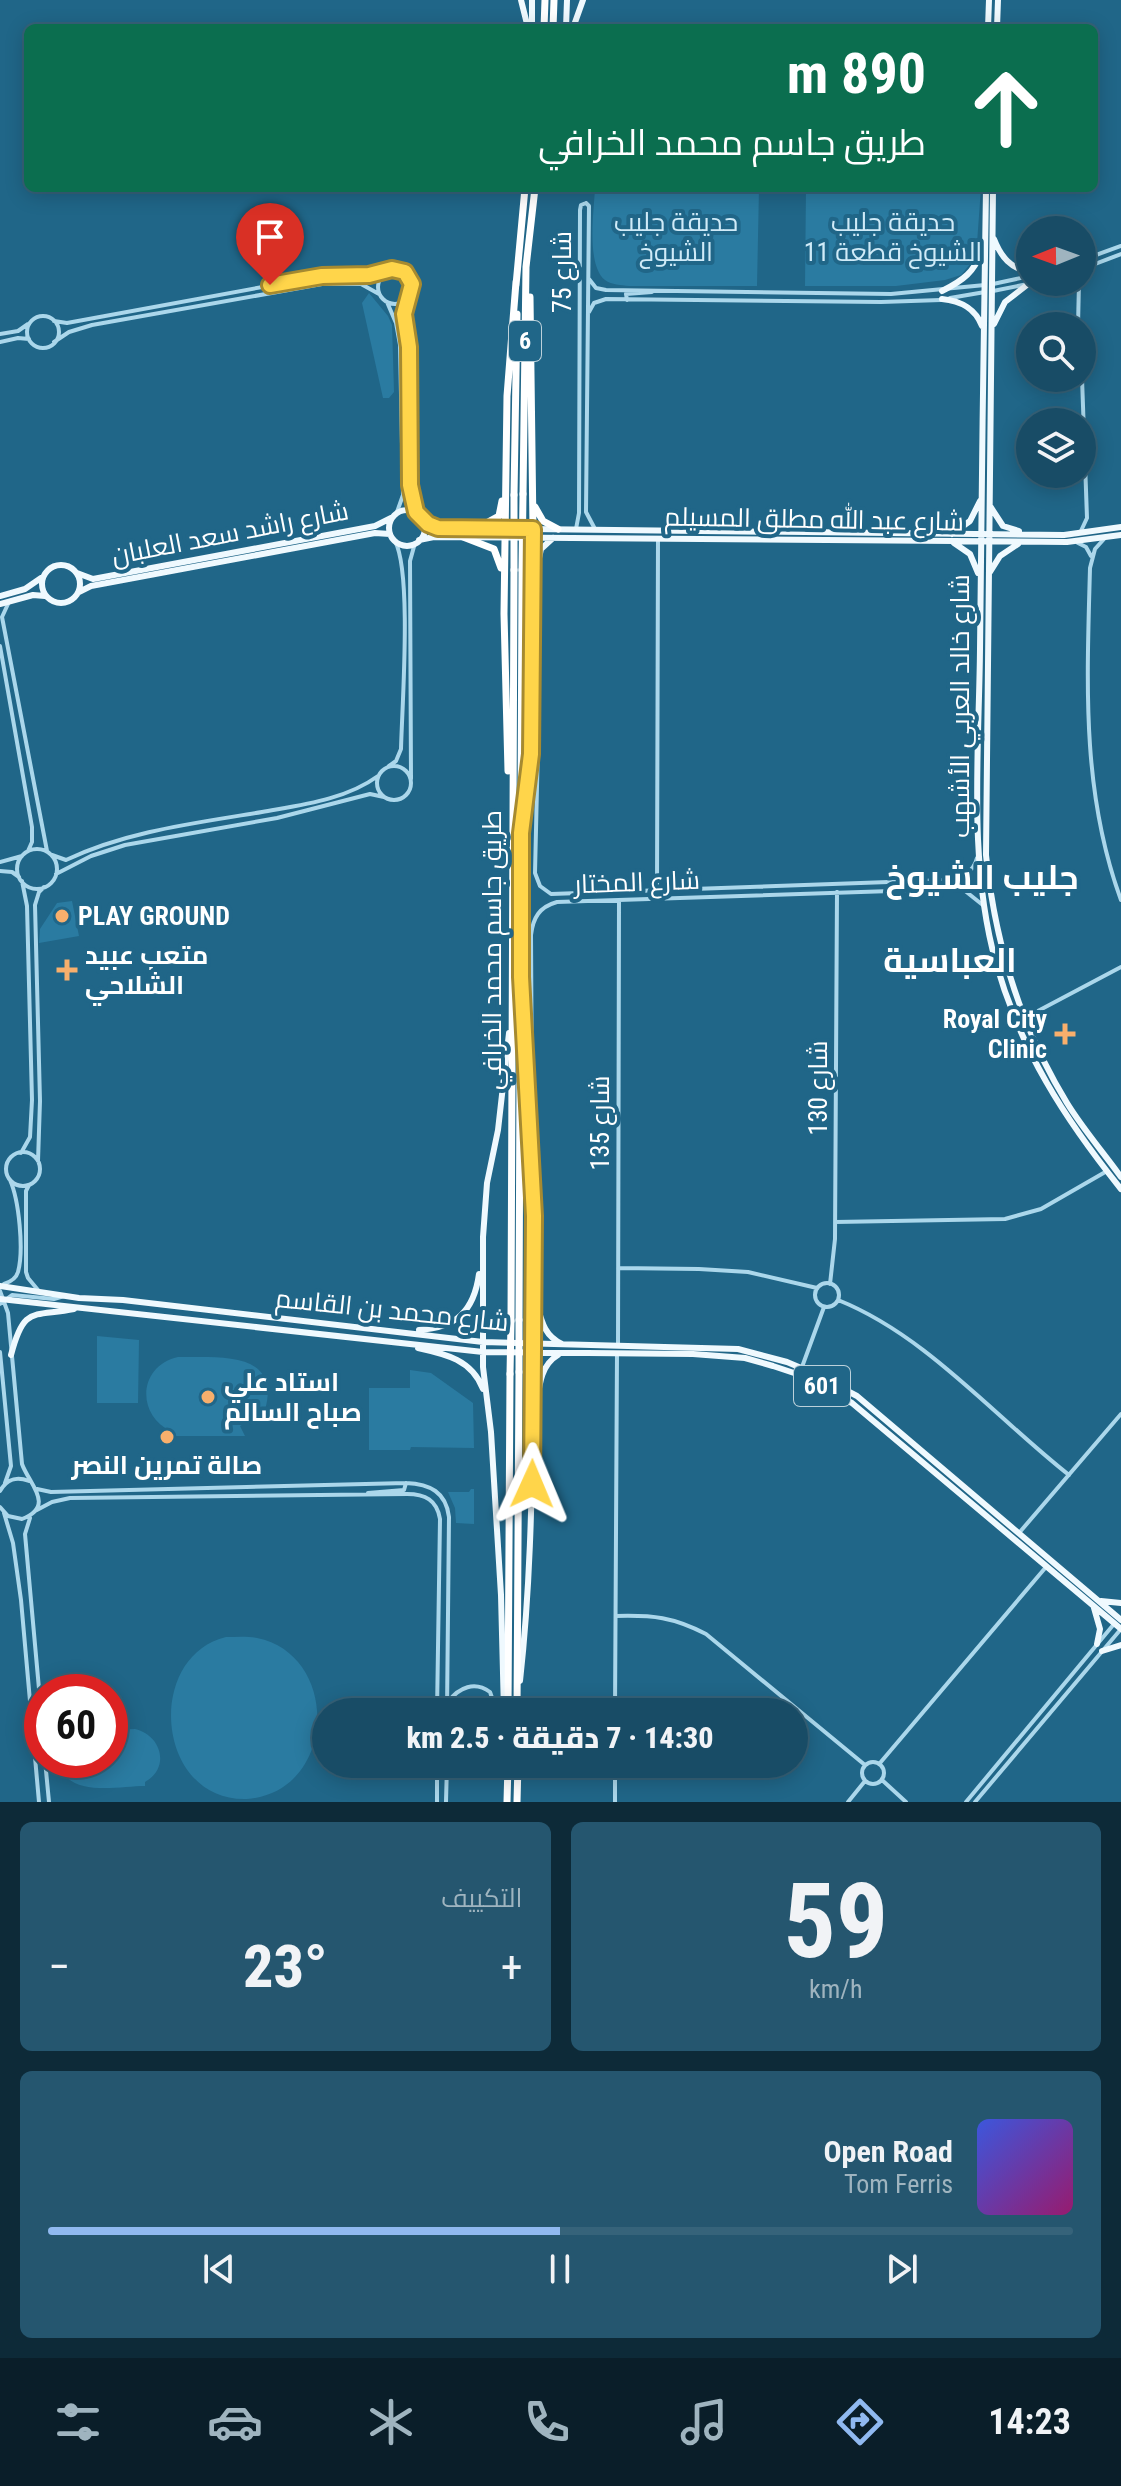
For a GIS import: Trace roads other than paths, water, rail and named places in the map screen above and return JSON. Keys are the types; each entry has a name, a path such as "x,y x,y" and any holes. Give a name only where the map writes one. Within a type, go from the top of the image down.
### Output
{"highway":[{"path":"544,24 545,0"},
{"path":"553,24 554,0"},
{"name":"طريق جاسم محمد الخرافي","path":"519,494 516,282 524,192"},
{"name":"طريق جاسم محمد الخرافي","path":"517,1698 513,843 526,267 536,192"},
{"path":"526,267 531,310 533,533"},
{"path":"513,843 504,614 509,346 516,282"},
{"path":"477,528 499,516 507,423"},
{"path":"533,497 539,518 558,529"},
{"path":"463,537 494,549 498,557 504,614"},
{"name":"طريق جاسم محمد الخرافي","path":"515,1320 521,977 518,570"},
{"name":"طريق جاسم محمد الخرافي","path":"506,1698 515,1373"},
{"path":"506,1802 507,1778"},
{"path":"517,1802 518,1778"}],"main road":[{"path":"521,0 529,24"},
{"path":"530,24 532,0"},
{"path":"566,24 567,0"},
{"path":"574,24 583,0"},
{"path":"988,24 989,0"},
{"path":"997,24 998,0"},
{"name":"شارع خالد العربي الأشهب","path":"986,192 990,505 979,781 983,791 989,884 1002,949 1029,1029 1073,1112 1121,1177"},
{"name":"شارع خالد العربي الأشهب","path":"988,236 993,192"},
{"path":"988,236 1006,261 1016,268"},
{"path":"942,291 969,274 980,258 988,236"},
{"path":"942,299 966,306 988,331 1005,302 1016,294"},
{"name":"شارع خالد العربي الأشهب","path":"988,331 980,580 987,782 983,791 979,851 985,906 996,962 1023,1039 1067,1118 1121,1189"},
{"path":"980,580 970,554 951,538 970,521 982,498"},
{"path":"990,505 1003,526 1034,534"},
{"path":"407,510 416,512 438,528 477,528 506,533 428,537 404,545 392,537 394,515 407,510"},
{"name":"شارع راشد سعد العلبان","path":"79,592 91,586 375,526 394,515"},
{"path":"417,542 424,530 423,520"},
{"name":"شارع عبد الله مطلق المسيلم","path":"533,533 553,538 616,533 989,538 1080,533 1121,527"},
{"name":"شارع عبد الله مطلق المسيلم","path":"506,533 595,529 658,537 750,535"},
{"name":"شارع راشد سعد العلبان","path":"263,551 375,533 392,537"},
{"path":"521,833 531,754 533,533"},
{"name":"شارع عبد الله مطلق المسيلم","path":"989,538 1022,542 1076,541 1121,535"},
{"path":"534,604 538,555 543,545 553,538"},
{"path":"989,575 1000,556 1022,542"},
{"name":"شارع راشد سعد العلبان","path":"77,573 93,579 204,563"},
{"path":"0,596 25,589 51,567 61,564 67,565 80,579 79,592 70,601 61,603 33,595 0,604"},
{"path":"43,575 41,586 45,596"},
{"path":"979,781 987,782"},
{"path":"518,1698 530,1550 535,1298 528,1081 521,977"},
{"path":"505,1698 483,1352 483,1250 487,1183 498,1130 512,1009"},
{"path":"1061,1108 1065,1108 1067,1102"},
{"path":"1067,1118 1069,1112 1073,1112"},
{"path":"407,1332 443,1327 466,1310 478,1286 483,1250"},
{"name":"شارع محمد بن القاسم","path":"0,1287 483,1342 745,1358 800,1375 852,1403 1120,1623"},
{"path":"535,1298 544,1329 565,1346"},
{"name":"شارع محمد بن القاسم","path":"2,1301 483,1352 561,1354 617,1349 738,1349 802,1367 857,1396 1019,1533 1092,1600"},
{"path":"11,1355 18,1332 31,1317 44,1311 79,1308"},
{"path":"396,1342 459,1360 478,1377 487,1399"},
{"path":"533,1437 541,1376 552,1359 561,1354"},
{"path":"1121,1603 1092,1600 1099,1620 1100,1647 1121,1645"}],"street":[{"name":"شارع 75","path":"576,529 579,513 580,210 583,203 589,206 586,512 595,529"},
{"path":"1096,255 1121,246"},
{"path":"1096,264 1121,254"},
{"path":"0,334 18,331 44,316 67,323 322,276 369,275 398,269 410,277 412,290 404,314 409,347 410,485 416,512"},
{"path":"581,273 585,270 600,290 891,294 1016,286"},
{"path":"379,294 378,283 387,271"},
{"path":"589,312 594,303 602,300 881,302 942,299 1016,279"},
{"path":"296,281 300,285 297,289"},
{"path":"30,322 27,331 29,339 38,347 44,347 69,332 92,325 322,284 361,284 373,288 387,302 396,323 400,345 403,495 394,515"},
{"path":"627,300 626,294 655,291"},
{"path":"387,302 397,304 407,299"},
{"path":"175,302 176,310"},
{"path":"54,321 58,332 54,342"},
{"path":"0,342 29,339"},
{"path":"1080,533 1087,518 1082,392"},
{"path":"401,452 405,455 409,453"},
{"path":"401,461 405,458 409,460"},
{"path":"579,458 587,458"},
{"path":"1087,518 1092,526 1102,530"},
{"path":"0,862 41,849 66,860 99,845 135,835 313,803 356,789 378,776 396,761 401,749 402,563 392,537"},
{"path":"657,892 658,537"},
{"path":"1091,557 1098,544 1106,538"},
{"path":"1076,541 1086,547 1091,557 1090,763 1107,857 1121,900"},
{"path":"56,874 91,856 125,845 316,810 364,795 394,800 403,797 410,789 411,779 410,561 417,542"},
{"path":"10,602 1,616 42,827 49,853 56,864 54,879 39,892 35,905 39,1175 26,1191 26,1272 40,1292"},
{"path":"0,646 32,827 32,842 18,865 27,906 32,1100 30,1137 21,1153"},
{"name":"شارع المختار","path":"532,704 538,744 535,873 540,886 551,894 947,880"},
{"path":"389,766 403,768 411,779"},
{"path":"378,776 377,787 384,797"},
{"path":"32,827 37,830 42,827"},
{"path":"947,889 951,884 947,880 970,872 979,851"},
{"path":"0,871 12,872 32,888 44,887"},
{"path":"737,889 734,893 737,896"},
{"name":"شارع المختار","path":"531,1161 531,935 537,914 551,904 947,889 964,890 985,906"},
{"path":"725,890 729,892 725,897"},
{"name":"شارع 130","path":"830,1284 835,1222 837,892"},
{"path":"551,894 547,899 551,904"},
{"name":"شارع 135","path":"615,1698 619,901"},
{"path":"1029,1029 1030,1018 1036,1012 1121,967"},
{"path":"1020,1007 1036,1012"},
{"path":"2,1510 17,1519 34,1513 39,1500 37,1489 21,1459 11,1355 0,1287 11,1282 18,1272 19,1215 6,1171 7,1163 12,1156 21,1153 31,1154 38,1161"},
{"path":"835,1222 1005,1219 1041,1209 1107,1171"},
{"path":"10,1180 18,1186 29,1185"},
{"path":"618,1268 748,1272 817,1288"},
{"path":"18,1272 22,1275 26,1272"},
{"path":"830,1284 838,1290 838,1300 832,1306 824,1307 815,1297 817,1288 830,1284"},
{"path":"2,1301 12,1295 56,1299 66,1295"},
{"path":"838,1300 878,1319 913,1343 1069,1475"},
{"path":"802,1367 824,1307"},
{"path":"0,1352 11,1466 0,1491"},
{"path":"1019,1533 1121,1414"},
{"path":"5,1483 20,1478 31,1482"},
{"path":"37,1489 51,1492 406,1483 432,1487 447,1505 447,1698"},
{"path":"365,1494 404,1490 406,1483"},
{"path":"250,1486 251,1496"},
{"path":"38,1674 25,1534 27,1522 46,1504 64,1499 417,1494 430,1499 438,1510 437,1698"},
{"path":"2,1510 13,1543 21,1600 39,1802"},
{"path":"880,1763 1047,1565"},
{"path":"616,1616 662,1616 706,1634 865,1765"},
{"path":"966,1802 1120,1623"},
{"path":"439,1643 447,1648"},
{"path":"975,1802 1025,1744 1100,1647"},
{"path":"438,1653 447,1648"},
{"path":"452,1698 457,1692 477,1686 490,1692 492,1698"},
{"path":"1019,1738 1025,1744"},
{"path":"1013,1745 1020,1750"},
{"path":"865,1781 862,1770 865,1765 880,1763"},
{"path":"880,1763 884,1771 882,1780"},
{"path":"47,1778 49,1802"},
{"path":"437,1778 437,1802"},
{"path":"446,1802 447,1778"},
{"path":"615,1778 615,1802"},
{"path":"865,1781 873,1784 882,1780"},
{"path":"882,1780 906,1802"},
{"path":"848,1802 865,1781"}],"place":[{"name":"PLAY GROUND","path":"62,916"},
{"name":"متعب عبيد الشلاحي","path":"67,970"},
{"name":"Royal City Clinic","path":"1065,1034"},
{"name":"استاد علي صباح السالم","path":"208,1397"},
{"name":"صالة تمرين النصر","path":"167,1437"}],"district":[{"name":"جليب الشيوخ","path":"982,877"},
{"name":"العباسية","path":"950,960"}],"park label":[{"name":"حديقة جليب الشيوخ","path":"676,237"},
{"name":"حديقة جليب الشيوخ قطعة 11","path":"893,237"}]}
